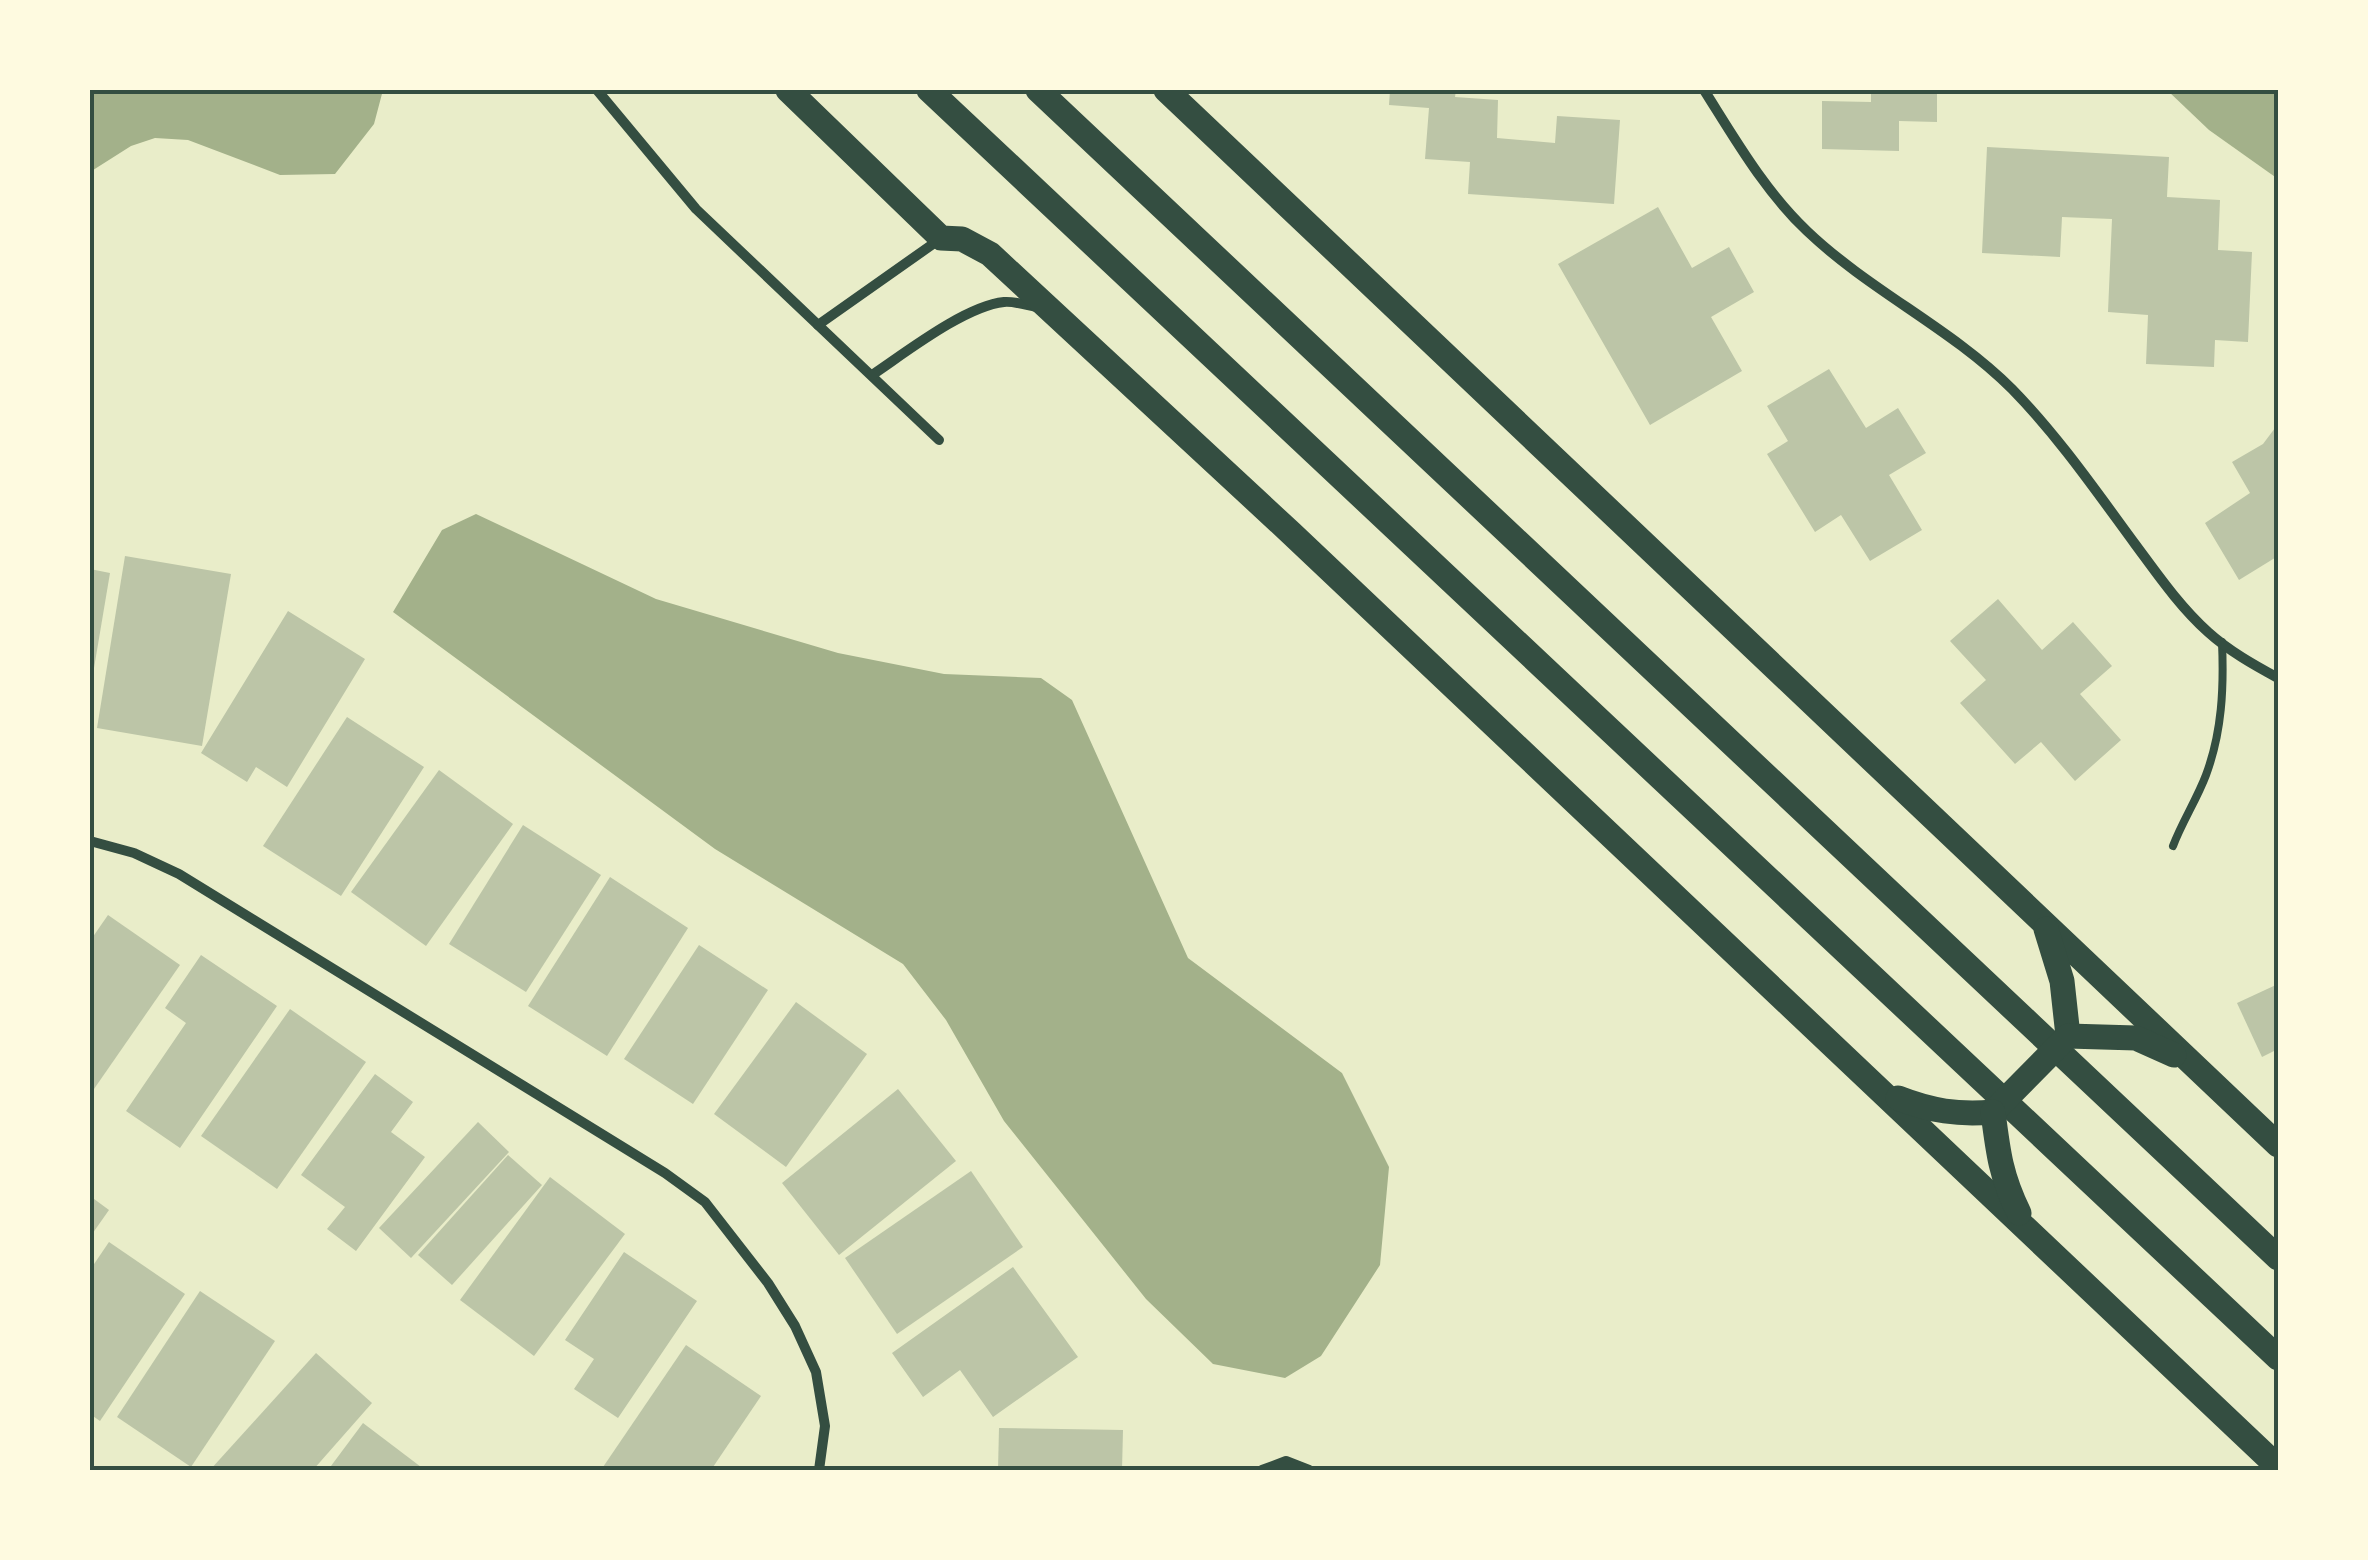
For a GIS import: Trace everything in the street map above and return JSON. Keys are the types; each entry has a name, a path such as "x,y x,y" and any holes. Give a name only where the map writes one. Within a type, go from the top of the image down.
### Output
{"main road":[{"path":"788,90 941,238 962,239 990,254 2278,1467"},
{"path":"930,90 2278,1358"},
{"path":"1038,90 2278,1258"},
{"path":"1167,90 2278,1145"},
{"path":"2044,925 2062,981 2068,1036"},
{"path":"1884,1092 1930,1111 1960,1115 1993,1112 2068,1036 2136,1038 2192,1063"},
{"path":"1993,1112 2001,1172 2026,1227"}],"street":[{"path":"597,90 696,209 939,440"},
{"path":"1704,90 1768,191 1807,232 1850,268 1974,356 2013,390 2082,472 2172,594 2222,642 2278,678"},
{"path":"818,325 941,238"},
{"path":"872,375 933,334 980,309 1006,301 1050,310"},
{"path":"90,841 134,852 179,874 665,1173 704,1202 768,1283 795,1326 816,1372 825,1426 819,1470"},
{"path":"1262,1470 1286,1460 1308,1470"}],"lane":[{"path":"2172,846 2206,777 2216,738 2224,692 2222,642"}],"shaded area":[{"path":"90,90 383,90 374,124 335,174 280,175 188,140 155,138 131,146 90,172"},
{"path":"2167,90 2278,90 2278,179 2209,130"},
{"path":"476,514 656,599 838,653 944,674 1041,678 1072,700 1188,958 1342,1073 1389,1167 1380,1265 1321,1356 1285,1378 1213,1364 1146,1299 1004,1121 946,1020 903,964 715,849 393,612 442,530"}],"building":[{"path":"1390,90 1456,90 1455,97 1498,100 1497,138 1555,143 1557,116 1620,120 1614,204 1468,194 1470,162 1425,159 1429,108 1389,105"},
{"path":"1871,90 1937,90 1937,122 1899,121 1899,151 1822,149 1822,101 1871,102"},
{"path":"1987,147 2169,157 2167,197 2220,200 2218,250 2252,252 2248,342 2215,340 2214,367 2146,364 2148,315 2108,312 2112,219 2062,217 2060,257 1982,253"},
{"path":"1658,207 1692,268 1729,247 1754,292 1711,317 1742,371 1650,425 1558,264"},
{"path":"1829,369 1866,428 1898,408 1926,453 1889,475 1922,530 1870,561 1841,515 1815,532 1767,454 1788,441 1767,406"},
{"path":"2278,424 2278,556 2239,580 2205,523 2250,493 2232,462 2263,444"},
{"path":"125,556 231,574 202,746 97,728"},
{"path":"90,569 110,573 92,680 90,680"},
{"path":"1998,599 2042,650 2073,622 2112,666 2080,694 2121,740 2075,781 2041,742 2015,764 1960,703 1986,680 1950,641"},
{"path":"288,611 365,659 287,787 256,767 247,782 201,753"},
{"path":"347,717 424,767 341,896 263,846"},
{"path":"439,770 513,824 426,946 351,892"},
{"path":"523,825 601,875 526,992 449,944"},
{"path":"610,877 688,928 607,1056 528,1006"},
{"path":"108,915 180,965 94,1089 90,1086 90,941"},
{"path":"699,945 768,990 693,1104 624,1059"},
{"path":"201,955 277,1006 180,1148 126,1111 186,1023 165,1008"},
{"path":"2278,984 2278,1049 2262,1057 2237,1003"},
{"path":"796,1002 867,1054 786,1167 714,1114"},
{"path":"290,1009 366,1062 277,1189 201,1136"},
{"path":"375,1074 413,1102 391,1132 425,1157 356,1251 327,1229 345,1207 301,1175"},
{"path":"898,1089 956,1161 839,1255 782,1183"},
{"path":"478,1122 509,1152 411,1258 379,1228"},
{"path":"508,1155 542,1185 452,1285 418,1255"},
{"path":"971,1171 1023,1247 897,1334 845,1258"},
{"path":"550,1177 625,1234 534,1356 460,1300"},
{"path":"90,1196 109,1210 90,1237"},
{"path":"109,1242 185,1294 100,1421 90,1414 90,1270"},
{"path":"624,1252 697,1301 618,1418 574,1389 594,1359 565,1340"},
{"path":"1013,1267 1078,1357 993,1417 960,1370 923,1397 892,1353"},
{"path":"200,1291 275,1341 191,1467 117,1417"},
{"path":"686,1345 761,1396 711,1470 601,1470"},
{"path":"316,1353 372,1403 313,1470 210,1470"},
{"path":"363,1423 425,1470 328,1470"},
{"path":"999,1428 1123,1430 1122,1470 998,1470"}]}
